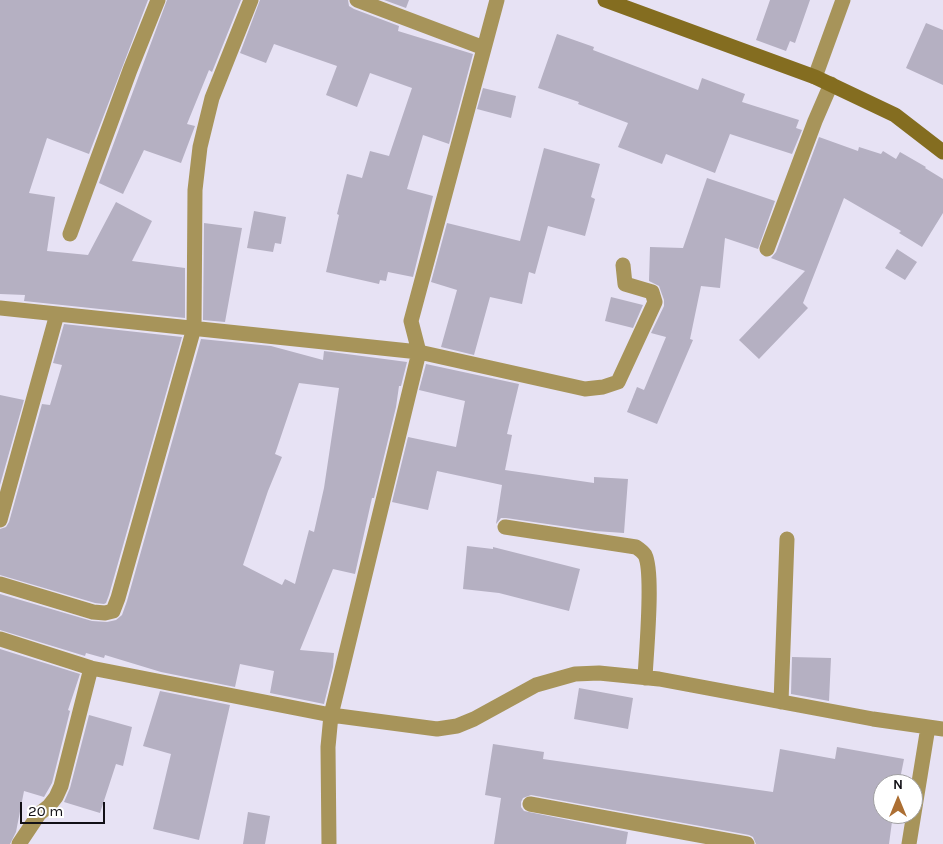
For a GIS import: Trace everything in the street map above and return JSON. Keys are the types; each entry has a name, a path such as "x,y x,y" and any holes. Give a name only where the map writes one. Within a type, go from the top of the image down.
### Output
{"street":[{"path":"70,234 130,70 158,0"},
{"path":"0,584 93,612 105,613 113,611 194,328 195,190 200,148 212,98 251,0"},
{"path":"357,0 484,48"},
{"path":"329,844 328,747 331,716 419,352 411,321 497,0"},
{"path":"605,0 831,84 895,115 943,152"},
{"path":"815,77 843,0"},
{"path":"767,249 815,121 831,84"},
{"path":"0,308 419,352 584,389 603,387 618,382 655,302 652,292 625,284 623,264"},
{"path":"0,520 57,314"},
{"path":"505,527 636,547 644,554 648,565 645,678"},
{"path":"781,702 787,539"},
{"path":"0,639 91,668 331,716 438,730 457,726 474,719 536,685 575,674 599,673 645,678 873,719 936,728 909,844"},
{"path":"19,844 38,814 52,802 61,786 91,668"},
{"path":"530,804 747,844"}],"building":[{"path":"0,0 148,0 89,154 47,138 29,193 55,197 47,251 88,255 116,202 152,221 132,261 185,268 185,318 24,301 25,295 0,294"},
{"path":"167,0 241,0 212,72 209,70 187,124 195,126 181,163 144,150 123,194 99,183"},
{"path":"260,0 348,0 349,6 354,9 399,26 398,31 473,54 449,144 423,135 407,189 433,196 413,277 388,272 386,281 380,280 379,284 326,272 347,174 362,178 370,151 389,156 412,88 370,73 357,107 326,95 337,66 274,44 266,63 240,53"},
{"path":"384,0 409,0 406,8"},
{"path":"770,0 810,0 795,43 790,41 786,51 756,40"},
{"path":"926,23 943,30 943,85 906,68"},
{"path":"557,34 594,47 593,50 698,90 702,78 745,94 742,102 799,120 796,128 802,130 792,154 730,134 715,173 666,154 662,164 618,147 628,123 578,104 579,102 538,88"},
{"path":"483,88 516,96 511,118 477,109"},
{"path":"819,137 858,151 859,147 881,154 883,151 896,159 900,152 926,167 943,179 943,213 922,247 899,233 901,231 844,198 803,303 808,308 759,359 739,340 805,271 771,258 776,252"},
{"path":"544,148 600,164 591,197 595,199 585,236 548,226 535,274 529,272 522,304 490,297 474,355 441,347 457,290 431,282 447,223 520,241"},
{"path":"707,178 775,201 758,249 725,238 720,288 701,286 690,339 693,340 657,424 627,412 637,387 644,390 666,337 651,333 664,306 664,300 659,286 649,281 650,247 683,248"},
{"path":"254,211 286,217 281,244 275,243 273,252 247,248"},
{"path":"204,223 242,228 225,322 203,320"},
{"path":"897,249 917,262 905,280 885,268"},
{"path":"611,297 643,305 633,328 605,321"},
{"path":"64,324 182,337 109,595 104,604 0,575 0,529 6,527 9,522 42,404 50,405 62,365 53,363"},
{"path":"201,339 271,346 323,360 324,351 407,362 401,386 399,386 396,407 374,498 372,498 355,574 333,569 300,650 334,653 333,667 324,704 270,693 274,671 240,664 235,687 161,672 105,655 104,658 86,653 85,656 0,630 0,594 92,621 107,622 116,620 122,615","holes":["299,383 339,388 324,488 314,532 309,530 295,584 285,579 282,585 243,565 268,491 282,457 275,454"]},
{"path":"426,364 519,384 507,434 512,435 505,470 594,483 594,477 628,479 624,533 595,531 506,518 501,518 496,524 502,485 437,471 428,510 392,502 408,437 456,447 465,401 419,390"},
{"path":"0,395 24,400 0,485"},
{"path":"467,546 493,549 493,547 580,569 569,611 499,593 463,589"},
{"path":"0,649 80,674 68,710 70,711 52,783 44,797 24,791 16,832 10,844 0,844"},
{"path":"792,657 831,658 829,701 791,694"},
{"path":"579,688 633,698 628,729 574,719"},
{"path":"160,691 230,705 199,840 153,829 171,754 143,746"},
{"path":"89,715 132,727 123,766 116,764 100,813 64,802 70,788"},
{"path":"493,744 544,752 543,759 773,792 780,749 835,759 837,747 904,759 901,774 873,774 873,824 892,824 889,844 756,844 753,837 749,835 531,795 523,798 521,802 521,807 524,811 628,832 626,844 494,844 501,798 485,795"},
{"path":"248,812 270,816 265,844 243,844"}]}
